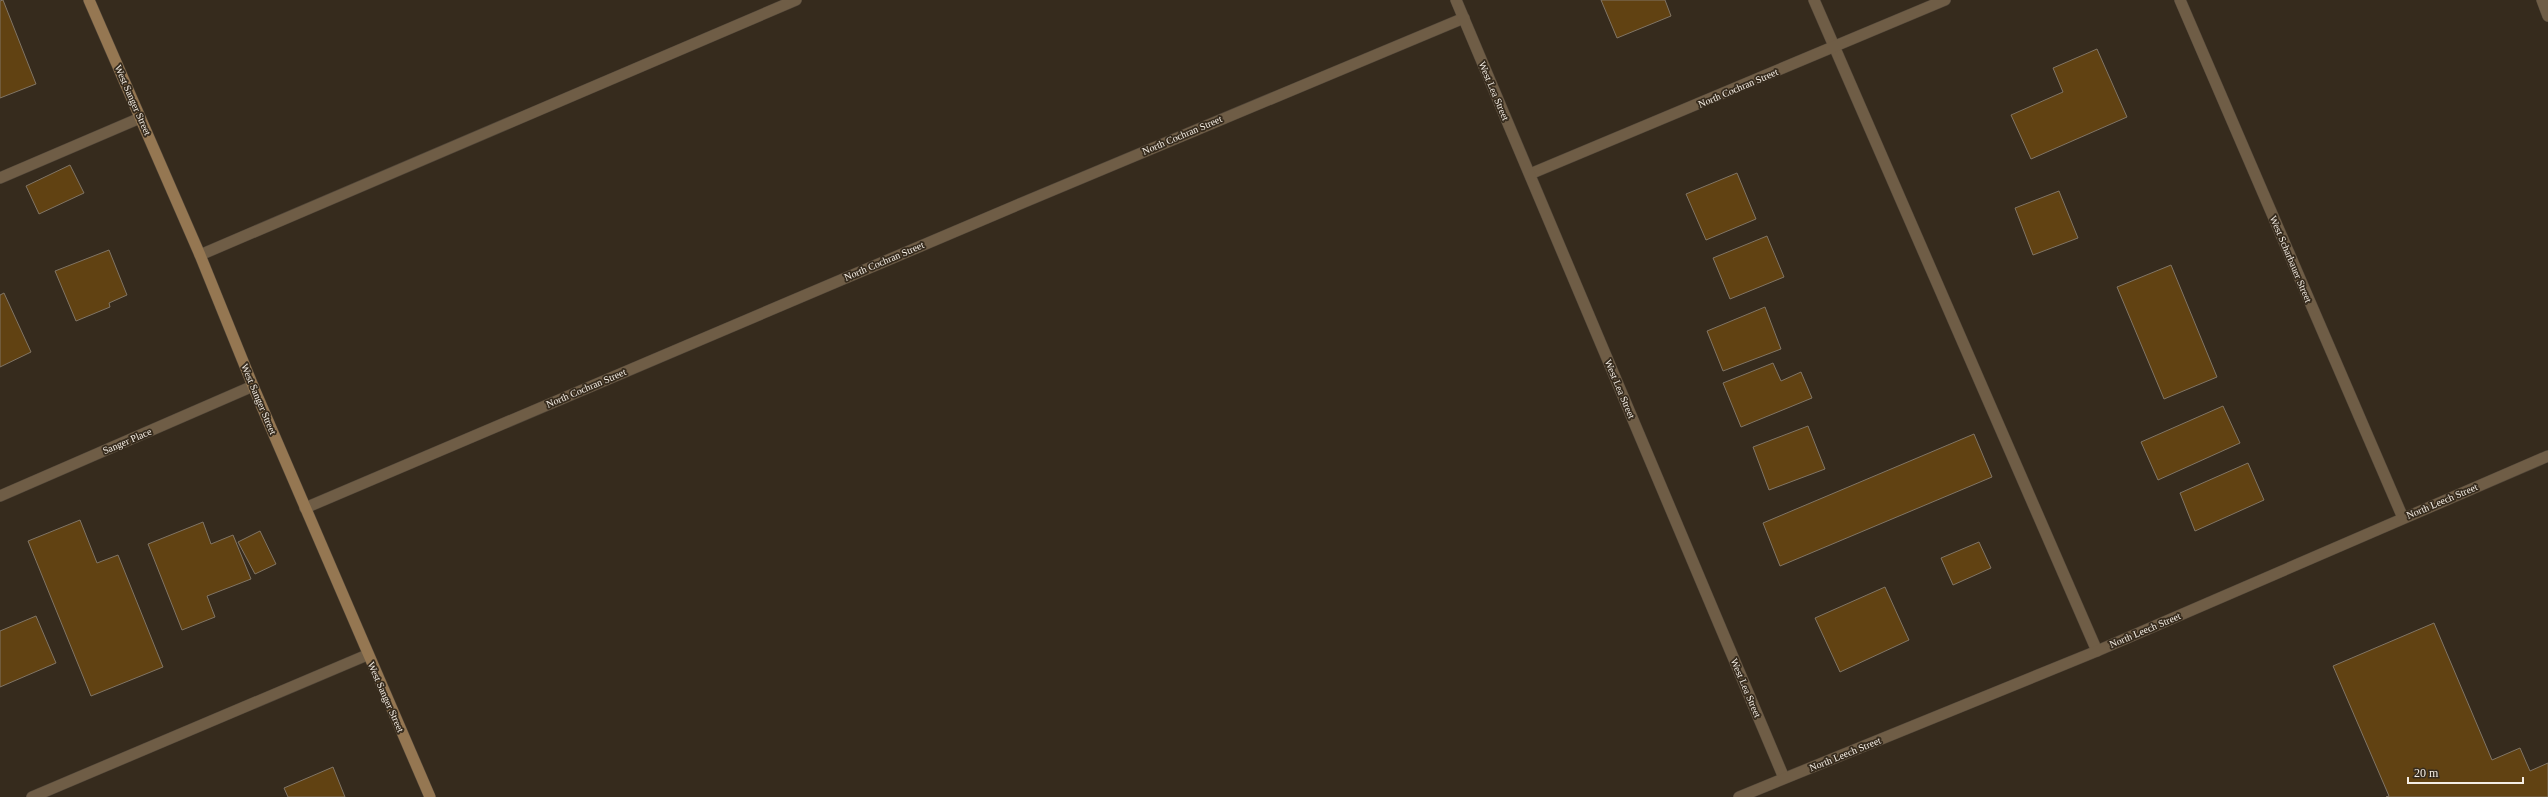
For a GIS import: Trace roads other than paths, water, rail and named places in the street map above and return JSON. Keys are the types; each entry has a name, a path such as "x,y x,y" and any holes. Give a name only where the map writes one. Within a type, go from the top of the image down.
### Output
{"main road":[{"name":"West Sanger Street","path":"89,0 200,255 253,386 367,655 430,797"}],"street":[{"path":"200,255 796,0"},
{"name":"West Lea Street","path":"1456,0 1784,778"},
{"path":"1814,0 2097,651"},
{"name":"North Cochran Street","path":"1530,174 1945,0"},
{"name":"West Scharbauer Street","path":"2180,0 2403,518"},
{"path":"2542,0 2548,16"},
{"name":"North Cochran Street","path":"305,508 1022,203 1464,18"},
{"path":"0,178 140,118"},
{"name":"Sanger Place","path":"0,496 253,386"},
{"name":"North Leech Street","path":"1739,797 2097,651 2548,456"},
{"path":"32,797 367,655"}]}
